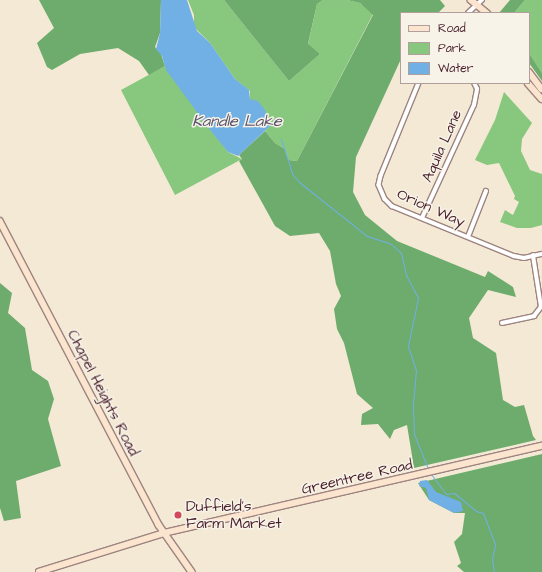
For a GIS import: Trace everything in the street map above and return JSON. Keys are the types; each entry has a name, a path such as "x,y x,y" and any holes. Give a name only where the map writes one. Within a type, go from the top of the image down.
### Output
{"street":[{"path":"471,0 479,12"},
{"path":"469,12 482,0"},
{"path":"476,6 485,12"},
{"path":"530,73 542,89"},
{"name":"Orion Way","path":"420,84 379,185 388,203 514,256 533,256 542,254"},
{"name":"Aquila Lane","path":"422,218 474,105 477,89 474,84"},
{"path":"529,84 542,99"},
{"path":"468,237 486,190"},
{"name":"Chapel Heights Road","path":"0,221 164,533 192,572"},
{"path":"502,323 534,316 541,307 533,256"},
{"name":"Greentree Road","path":"39,572 164,533 542,446"}],"green space":[{"path":"39,0 161,0 160,33 155,47 161,54 165,66 149,75 139,61 118,48 80,54 52,70 47,67 37,43 54,28"},
{"path":"188,0 224,0 289,81 320,54 308,45 317,4 323,0 347,0 360,3 373,14 297,161 289,160 285,149 275,143 265,131 271,124 263,108 250,99 250,91 235,79 210,43 194,27 194,15"},
{"path":"224,0 323,0 317,4 308,44 320,54 289,81"},
{"path":"347,0 440,0 445,6 439,12 400,12 400,61 356,157 353,192 365,215 397,241 485,277 488,271 513,287 516,297 488,290 469,318 473,338 496,353 503,400 515,407 524,405 533,436 536,440 414,468 407,425 394,430 390,439 378,424 361,425 362,414 373,408 357,394 344,343 337,329 334,309 341,296 336,284 330,251 319,233 290,236 275,226 239,161 242,159 239,155 265,131 275,143 285,149 289,160 297,161 373,15 360,3"},
{"path":"510,0 525,0 515,12 500,12"},
{"path":"525,0 542,0 542,73 530,55 530,12 515,12"},
{"path":"530,55 542,73 542,81 530,64"},
{"path":"165,66 228,152 242,159 175,195 121,90"},
{"path":"504,92 532,123 522,139 521,151 530,170 542,174 542,225 531,228 517,228 500,222 505,210 513,215 519,202 514,199 515,196 499,163 487,165 475,160 495,120"},
{"path":"0,283 12,293 8,313 25,328 32,370 48,381 54,399 48,419 61,466 16,481 21,518 4,521 0,508"},
{"path":"542,454 542,572 464,572 457,566 461,563 454,542 462,534 465,513 454,513 429,500 418,483"}],"water":[{"name":"Kandle Lake","path":"161,0 187,0 197,31 210,43 235,79 249,90 250,99 258,101 265,110 270,126 238,156 228,152 166,70 162,56 156,49 160,33"},
{"path":"427,480 436,492 461,502 463,511 454,513 429,500 426,488 419,486 420,481"}],"waterway":[{"path":"281,139 293,175 299,182 367,236 391,244 401,253 406,275 418,298 408,346 416,370 413,406 414,434 428,469"},
{"path":"431,474 446,494 454,493 476,511 483,513 495,545 492,559 494,572"}],"place":[{"name":"Duffield's Farm Market","path":"178,515"}]}
